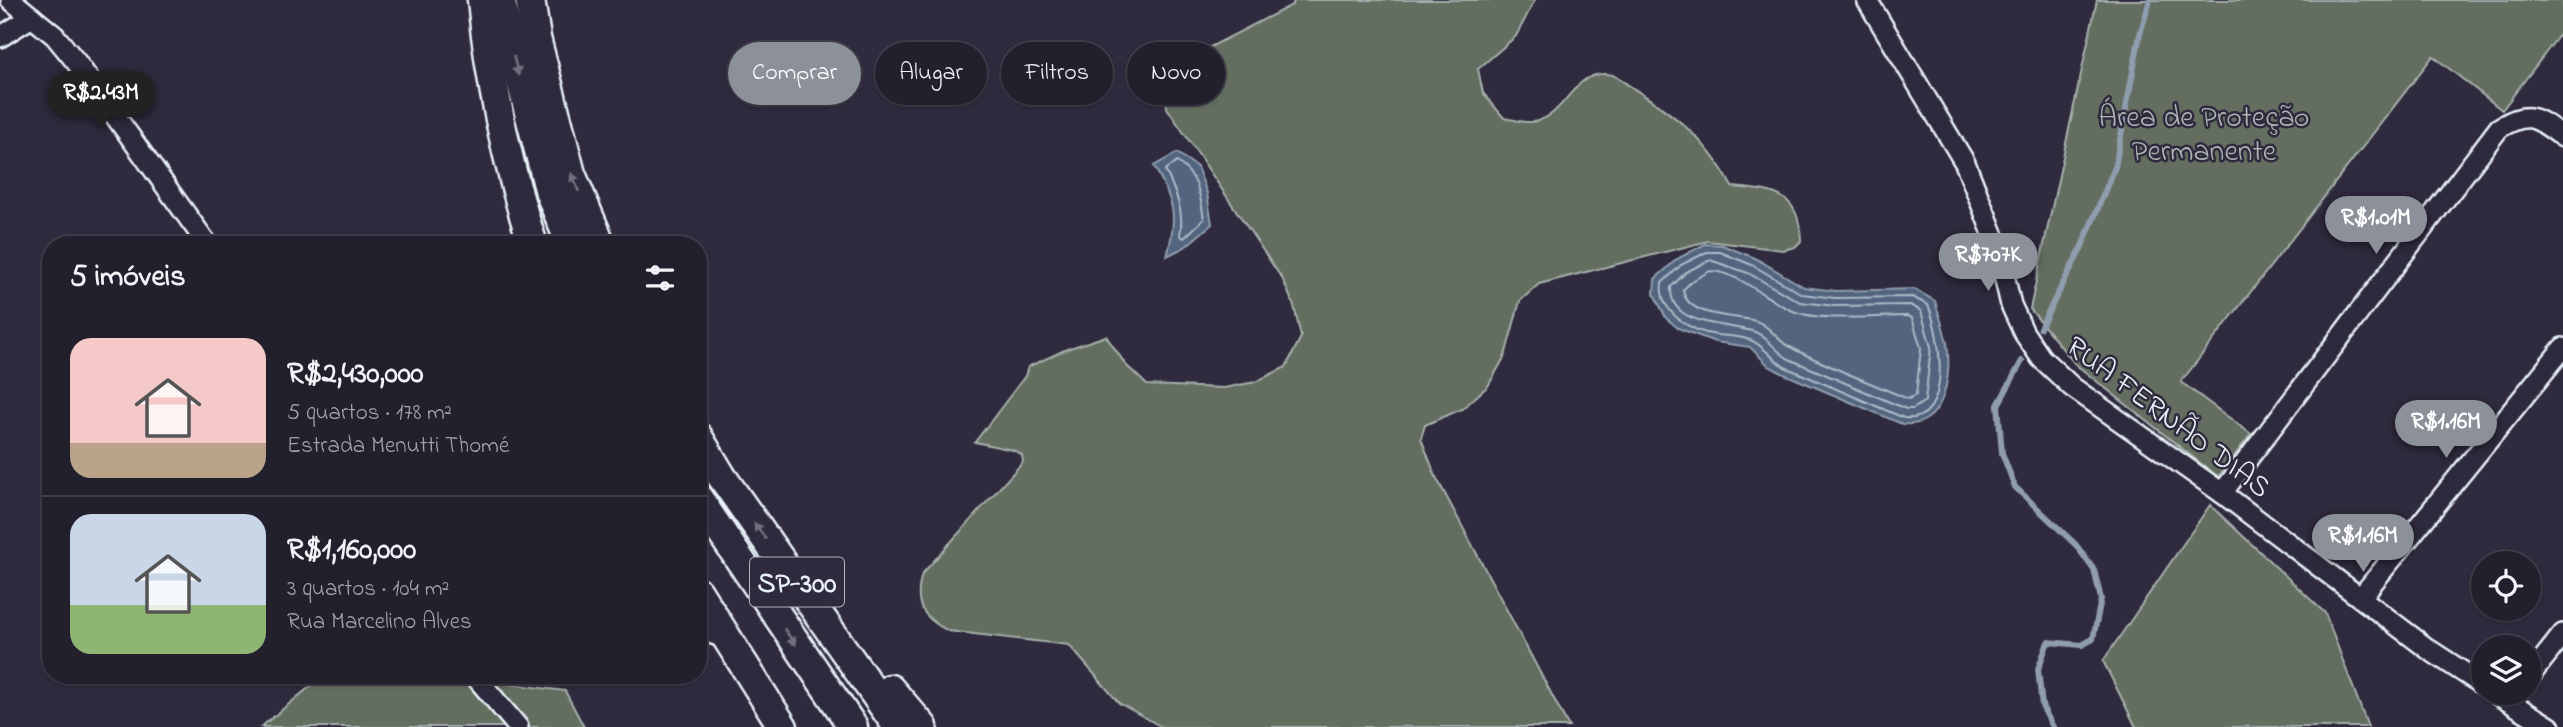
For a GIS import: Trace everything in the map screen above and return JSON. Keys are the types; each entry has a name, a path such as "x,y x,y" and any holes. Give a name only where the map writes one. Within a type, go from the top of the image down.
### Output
{"highway":[{"path":"482,0 488,61 508,160 530,236"},
{"path":"500,0 550,193 567,236"},
{"path":"530,0 536,38 571,174 597,236"},
{"name":"SP-300","path":"707,452 722,478 898,727"},
{"name":"SP-300","path":"707,511 853,727"},
{"path":"792,575 923,727"},
{"path":"707,606 783,727"}],"street":[{"path":"11,0 55,36 77,63 202,236"},
{"name":"RUA FERNÃO DIAS","path":"1867,0 1965,163 1996,241 2011,305 2024,333 2041,358 2072,387 2222,493 2428,649 2471,677"},
{"path":"0,37 32,17"},
{"path":"2222,493 2499,128 2518,116 2538,118 2563,136"},
{"path":"2361,597 2563,348"},
{"path":"707,632 728,639"},
{"path":"2541,662 2563,634"},
{"path":"482,684 518,727"},
{"path":"2519,705 2550,727"}],"green space":[{"path":"1295,0 1535,0 1516,36 1478,69 1483,93 1504,118 1528,122 1543,119 1554,112 1578,85 1588,78 1599,74 1613,75 1681,122 1721,167 1732,187 1772,193 1790,203 1796,212 1801,241 1795,247 1783,250 1708,241 1539,284 1520,301 1505,356 1488,386 1462,409 1425,425 1421,438 1436,477 1569,727 1162,727 1119,703 1069,645 948,631 926,615 919,602 922,574 1023,462 1022,455 1013,450 975,442 1025,376 1028,367 1067,349 1106,336 1126,365 1147,385 1224,388 1255,382 1286,367 1301,337 1294,306 1283,280 1167,105 1225,105 1225,42 1220,42 1292,5"},
{"name":"Área de Proteção Permanente","path":"2097,0 2563,0 2563,30 2502,110 2433,56 2181,382 2251,434 2218,477 2075,364 2030,309"},
{"path":"2210,505 2325,613 2368,727 2136,727 2103,661"},
{"path":"313,684 510,684 565,691 584,727 261,727"}],"water":[{"path":"1177,153 1197,167 1207,193 1212,224 1185,247 1167,256 1172,230 1172,209 1166,189 1154,166"},
{"path":"1705,244 1722,245 1755,258 1804,287 1836,291 1914,289 1935,301 1946,338 1948,356 1946,384 1936,409 1928,418 1916,423 1902,424 1782,373 1769,366 1750,347 1715,342 1678,328 1666,318 1654,294 1655,279 1677,259"}],"waterway":[{"path":"2040,328 2080,251 2115,167 2140,34 2150,0"},
{"path":"2022,361 1998,405 2002,453 2015,487 2076,545 2094,570 2101,599 2093,639 2082,645 2048,642 2038,669 2042,706 2053,727"}]}
